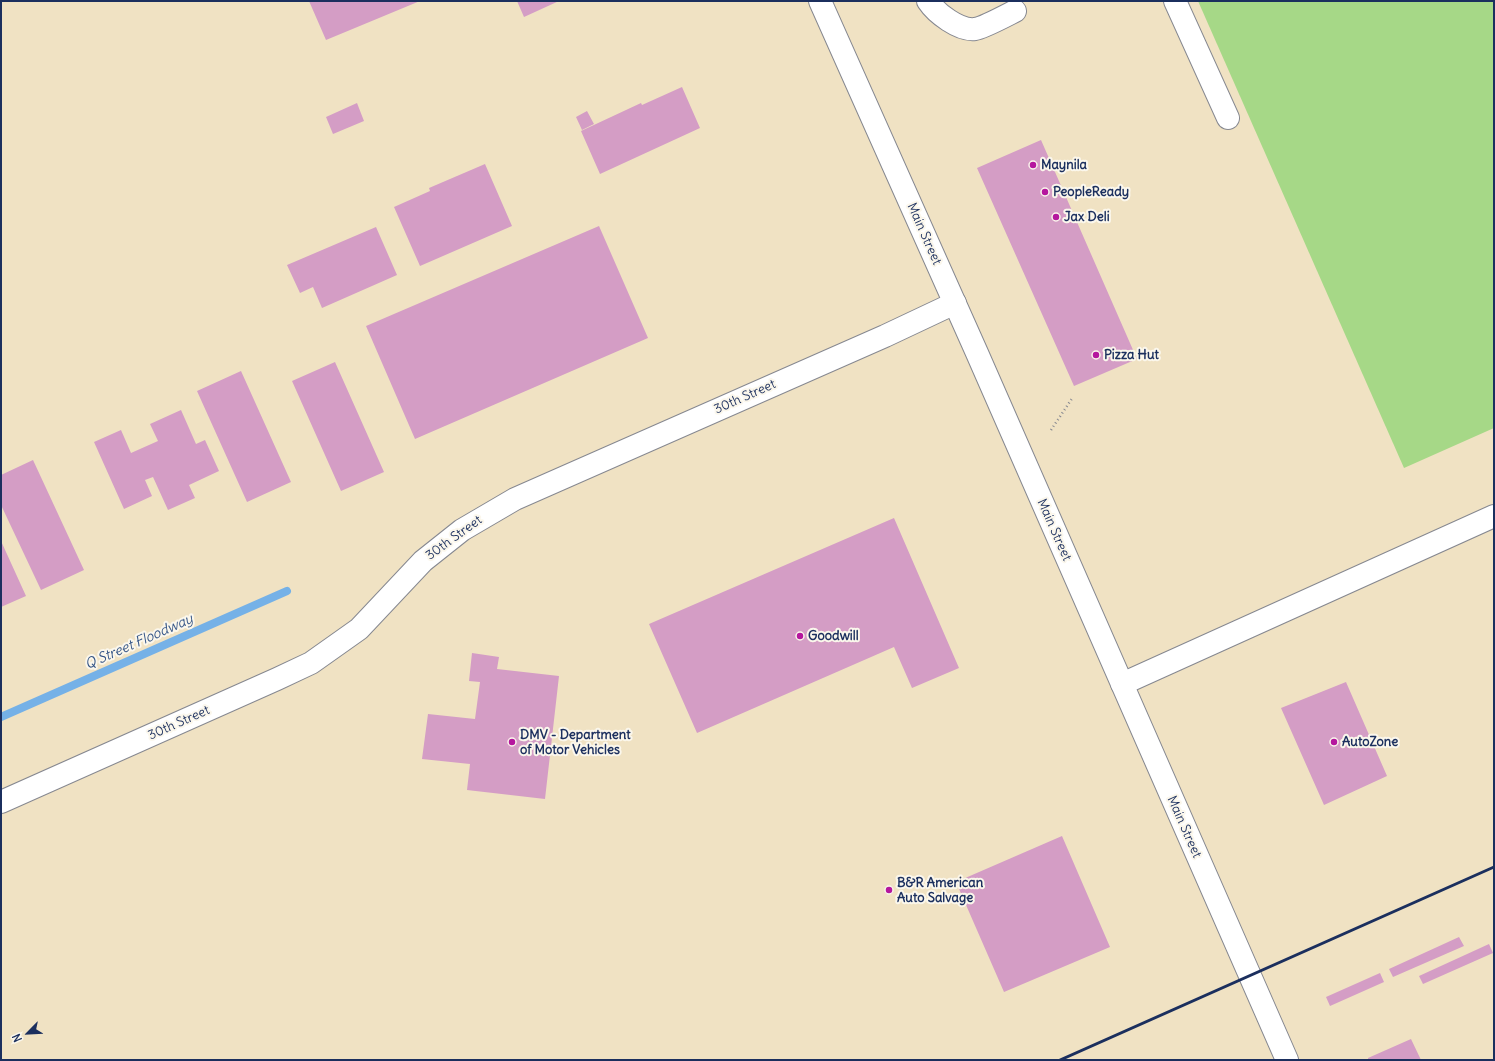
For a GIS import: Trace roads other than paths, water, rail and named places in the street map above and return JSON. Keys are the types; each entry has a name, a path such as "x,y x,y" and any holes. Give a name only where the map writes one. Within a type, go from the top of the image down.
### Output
{"main road":[{"name":"Main Street","path":"820,1 955,303 1287,1060"},
{"path":"1175,1 1228,118"},
{"path":"933,4 948,20 962,27 975,29 1015,11"},
{"name":"30th Street","path":"1,802 310,663 359,629 423,561 462,530 515,498 955,303"},
{"path":"1122,684 1494,516"}],"waterway":[{"name":"Q Street Floodway","path":"1,717 287,591"}],"railway":[{"path":"1060,1060 1494,867"}],"place":[{"name":"Maynila","path":"1033,165"},
{"name":"PeopleReady","path":"1045,192"},
{"name":"Jax Deli","path":"1056,217"},
{"name":"Pizza Hut","path":"1096,355"},
{"name":"Goodwill","path":"800,636"},
{"name":"DMV - Department of Motor Vehicles","path":"512,742"},
{"name":"AutoZone","path":"1334,742"},
{"name":"B&R American Auto Salvage","path":"889,890"}]}
